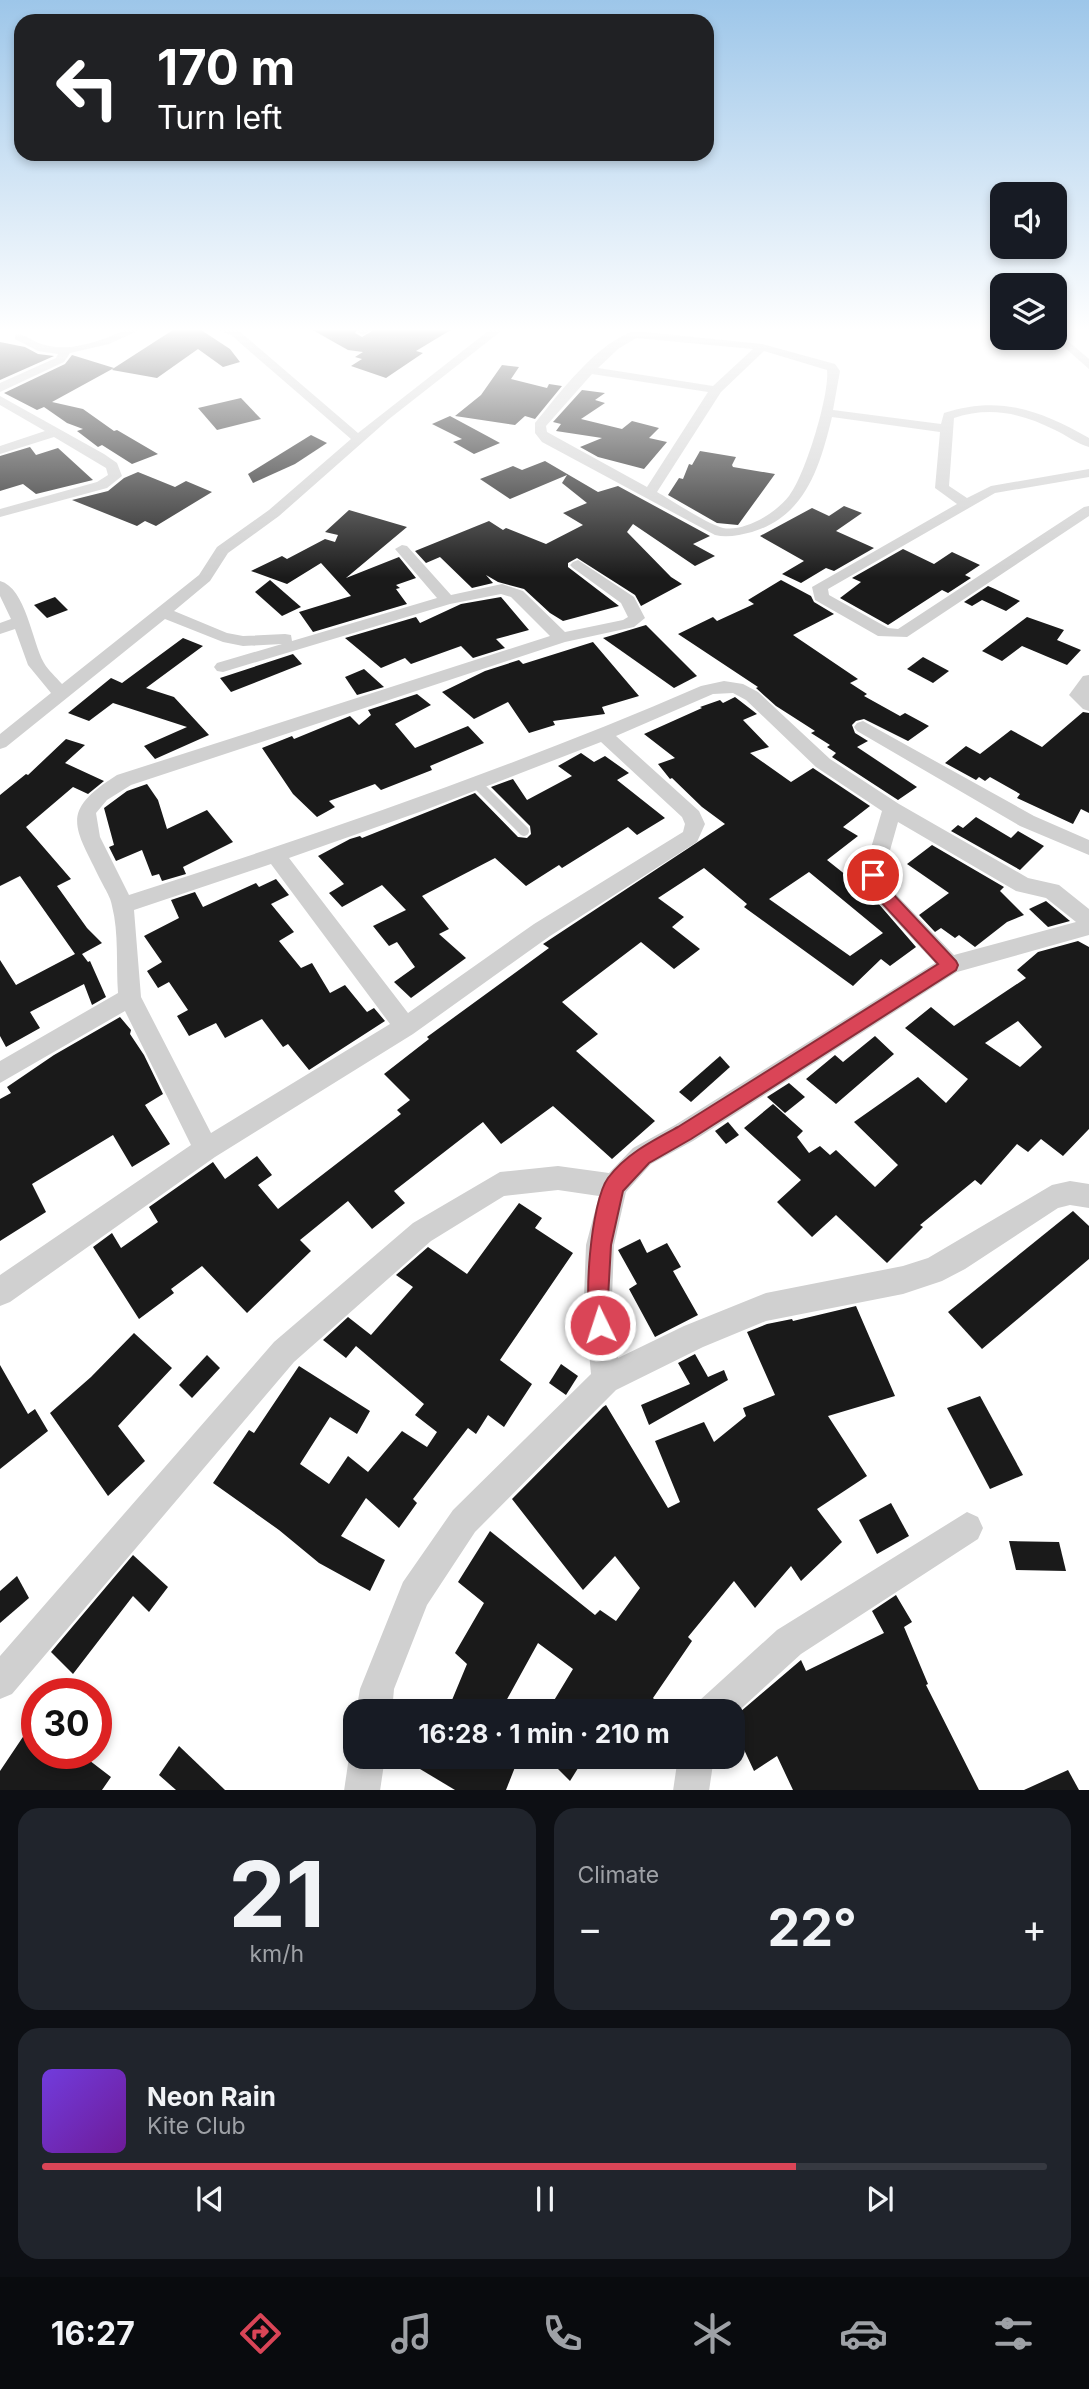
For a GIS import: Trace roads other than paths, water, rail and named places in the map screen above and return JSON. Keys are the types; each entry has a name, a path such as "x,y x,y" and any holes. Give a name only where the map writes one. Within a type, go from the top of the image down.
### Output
{"street":[{"path":"0,513 102,485 115,476 112,466 20,412"},
{"path":"326,412 358,439"},
{"path":"0,743 205,579 222,550 274,513 393,412"},
{"path":"551,412 540,426 541,433 720,532 742,532 787,508 799,493 828,413 947,429"},
{"path":"649,494 702,412"},
{"path":"958,412 948,416 942,488 967,504"},
{"path":"1016,412 1068,430 1089,443"},
{"path":"0,450 55,432"},
{"path":"1089,473 990,490 820,587 821,597 884,633 901,634 1089,510"},
{"path":"402,549 447,600"},
{"path":"206,1149 130,998 123,905 90,837 86,812 100,795 124,780 561,638 628,624 637,618 628,600 578,565"},
{"path":"0,586 12,600 22,621 36,665 61,693"},
{"path":"223,667 447,600 502,589 517,594 561,638"},
{"path":"163,612 206,631 243,641 294,638 302,642"},
{"path":"0,629 22,621"},
{"path":"1089,680 1079,695 1089,705"},
{"path":"123,905 276,855 605,736 707,690 724,686 737,688 752,696 823,763 891,809 1023,885 1052,891 1089,920"},
{"path":"863,727 1027,821 1089,848"},
{"path":"0,1292 206,1149 405,1027 542,930 690,837 696,828 695,820 689,812 605,736"},
{"path":"891,809 873,875 876,885 950,965"},
{"path":"276,855 405,1027"},
{"path":"606,1380 598,1298 600,1245 614,1186 642,1156 684,1133 950,965 1089,927"},
{"path":"0,1073 130,998"},
{"path":"0,1682 284,1352 422,1232 500,1184 558,1178 614,1186"},
{"path":"376,1699 377,1689 415,1594 464,1521 606,1380 694,1336 766,1307 903,1280 932,1271 955,1260 1052,1197 1070,1193 1089,1196"},
{"path":"726,1699 789,1642 967,1528"},
{"path":"362,1790 365,1769"},
{"path":"691,1790 694,1769"}],"lane":[{"path":"476,783 524,831"}]}
